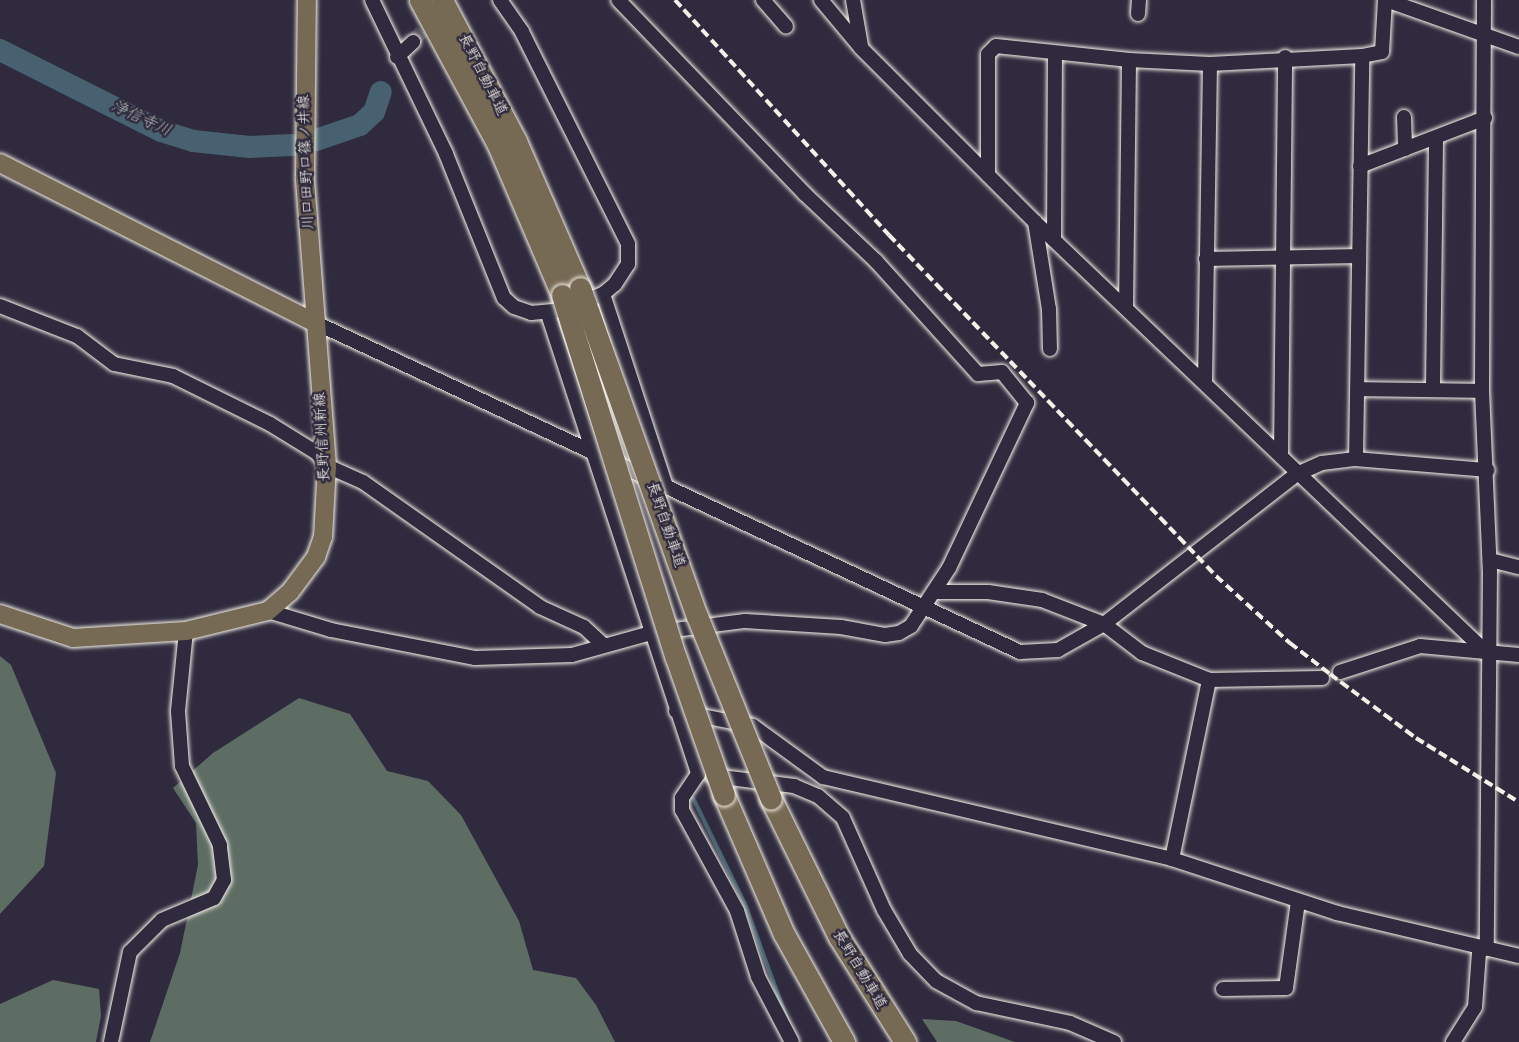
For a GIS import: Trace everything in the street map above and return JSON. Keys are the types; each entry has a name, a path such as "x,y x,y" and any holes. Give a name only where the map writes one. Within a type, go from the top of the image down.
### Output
{"highway":[{"name":"長野自動車道","path":"420,0 498,145 571,292 676,658 724,795 783,934 843,1042"},
{"name":"長野自動車道","path":"442,0 516,141 571,292 771,799 838,937 905,1042"}],"main road":[{"name":"川口田野口篠ノ井線","path":"307,0 304,177 316,323"},
{"path":"0,163 316,323"},
{"name":"長野信州新線","path":"0,614 73,638 186,631 268,611 290,592 316,557 323,537 327,466 316,323"}],"street":[{"path":"372,0 397,57 446,154 504,298 523,310 548,314 603,294 624,273 628,264 628,244 522,32 500,0"},
{"path":"268,611 331,630 475,658 572,655 651,633 745,621 841,627 885,635 911,626 934,592 995,475 1027,403 1002,372 978,374 876,261 805,194 618,0"},
{"path":"763,0 786,26"},
{"path":"821,0 861,48 1035,222 1281,453 1297,474 1488,654"},
{"path":"853,0 861,48"},
{"path":"988,175 988,54 996,46 1054,54 1210,64 1285,57 1362,56 1382,52 1386,0 1519,47"},
{"path":"1484,0 1482,391 1483,451 1488,470 1490,560 1487,947"},
{"path":"397,57 412,42"},
{"path":"1054,54 1054,240"},
{"path":"1356,459 1362,56"},
{"path":"1281,453 1285,57"},
{"path":"1126,308 1129,60"},
{"path":"1205,382 1210,64"},
{"path":"1404,117 1405,150"},
{"path":"1360,166 1485,118"},
{"path":"1433,388 1436,138"},
{"path":"1035,222 1049,309 1050,349"},
{"path":"1206,259 1359,256"},
{"path":"603,294 665,484"},
{"path":"0,306 76,336 114,364 173,376 301,442 327,466 363,482 540,607 584,627 603,645"},
{"path":"548,314 698,774"},
{"path":"316,323 594,450 924,609 1030,653 1058,650 1104,624 1297,474 1322,464 1356,459 1488,470"},
{"path":"1358,389 1433,388 1482,391"},
{"path":"1490,560 1519,567"},
{"path":"934,592 988,592 1042,600 1104,624 1142,653 1209,680 1322,678"},
{"path":"111,1042 130,952 162,920 214,898 224,880 220,845 182,766 178,711 186,631"},
{"path":"1340,672 1420,646 1460,647 1488,654 1519,655"},
{"path":"1172,859 1209,680"},
{"path":"676,711 753,726 823,777 1172,859 1298,901 1519,956"},
{"path":"698,774 682,798 682,810 737,910 758,977 792,1042"},
{"path":"698,774 794,786 818,796 843,818 884,910 910,954 936,981 976,1003 1070,1023 1114,1042"},
{"path":"1223,989 1286,988 1298,901"},
{"path":"1454,1042 1475,1007 1479,952 1487,947"}],"green space":[{"path":"0,656 11,665 56,773 44,866 0,914"},
{"path":"299,698 350,714 387,771 428,781 461,815 519,921 533,970 576,978 596,1005 615,1042 150,1042 180,953 198,865 196,823 173,788 213,753"},
{"path":"53,980 99,989 101,1016 96,1042 0,1042 0,1004"},
{"path":"922,1019 956,1021 1015,1042 937,1042"}],"waterway":[{"name":"浄信寺川","path":"0,50 161,131 193,141 250,147 292,145"},
{"name":"浄信寺川","path":"316,140 360,125 374,112 381,92"},
{"path":"693,798 745,904 790,1027"}],"tunnel":[{"path":"413,42 434,16"}],"railway":[{"path":"675,0 889,235 1216,576 1290,643 1330,674 1416,738 1519,802"}]}
